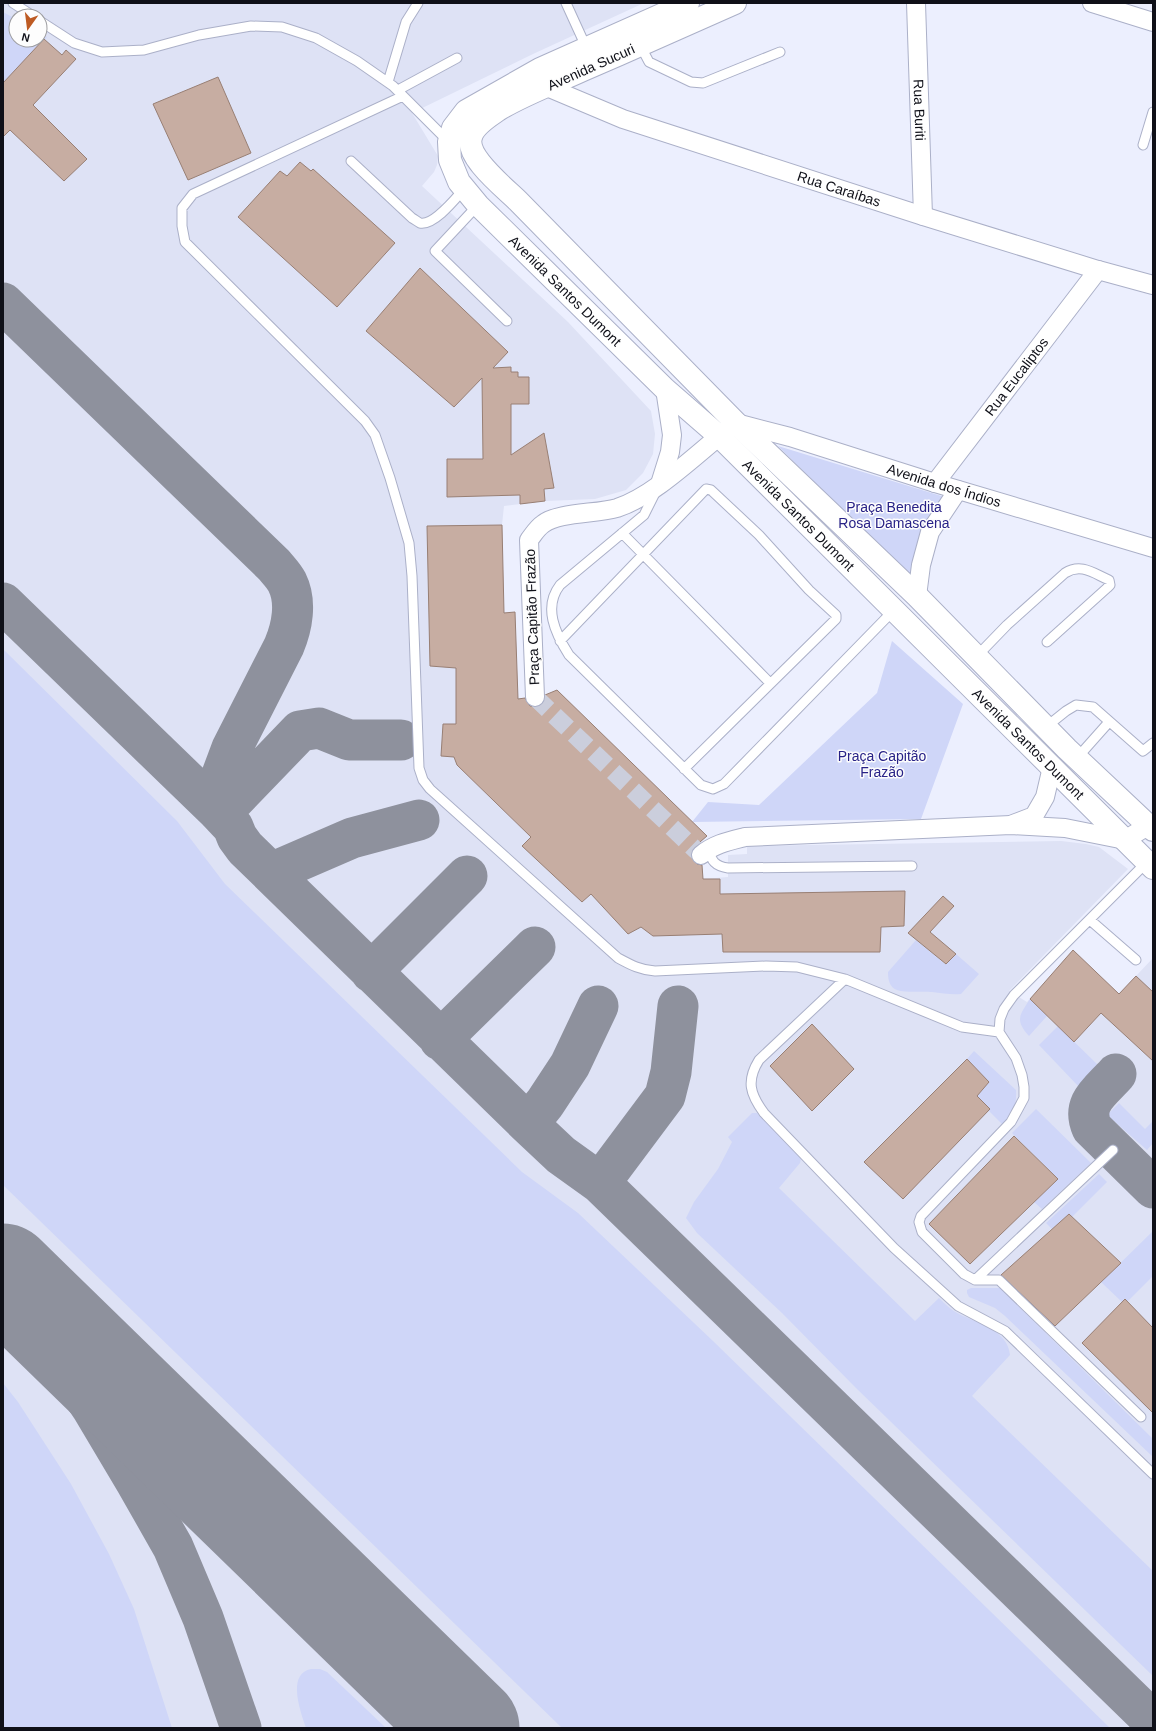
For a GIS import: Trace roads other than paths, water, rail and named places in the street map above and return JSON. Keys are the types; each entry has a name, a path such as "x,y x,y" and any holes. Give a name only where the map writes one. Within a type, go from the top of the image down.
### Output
{"main road":[{"name":"Avenida Sucuri","path":"449,151 453,128 466,112 592,56 688,3"},
{"name":"Avenida Sucuri","path":"592,56 640,45 670,14 735,3"},
{"name":"Avenida Sucuri","path":"473,153 470,146 470,138 474,130 481,122 543,78"},
{"name":"Avenida Santos Dumont","path":"449,151 459,182 478,205 665,389 718,436 1150,865"},
{"name":"Avenida Santos Dumont","path":"473,153 485,170 518,201 638,325 736,423 917,596 1072,753 1152,827"},
{"path":"497,223 504,209 518,201"},
{"path":"619,344 638,325"},
{"path":"1052,766 1072,753"}],"street":[{"name":"Rua Buriti","path":"916,3 923,216"},
{"path":"1092,3 1153,22"},
{"name":"Rua Caraíbas","path":"543,78 623,119 923,216 1098,270 1153,285"},
{"name":"Rua Eucaliptos","path":"935,483 1098,270"},
{"path":"660,484 670,452 672,435 665,389"},
{"name":"Avenida dos Índios","path":"736,423 790,437 935,483 1153,548"},
{"name":"Praça Capitão Frazão","path":"535,697 529,540 542,524 553,518 615,508 632,502 660,484 736,423"},
{"path":"917,596 921,565 930,532 958,490"},
{"path":"1011,825 1034,816 1045,796 1052,766"},
{"path":"705,852 722,843 745,837 1011,825 1066,828 1125,840 1152,827"}],"lane":[{"path":"388,82 406,22 418,3"},
{"path":"566,3 592,56"},
{"path":"48,26 74,43 102,52 144,50 199,35 251,26 282,27 316,38 357,61 388,82 401,93 449,151 473,153"},
{"path":"640,45 649,62 691,82 703,83 780,52"},
{"path":"457,58 401,93 193,194 182,208 182,226 185,242 366,421 375,435 390,478 409,543 412,576 419,768 423,780 430,789 583,927 618,958 630,965 643,970 654,971 766,966 797,967 845,978 962,1027 999,1032"},
{"path":"1143,144 1153,112"},
{"path":"351,161 412,218 421,223 430,221 446,209 464,189"},
{"path":"478,205 435,251 507,321"},
{"path":"660,484 644,515 568,577 554,593 551,601 552,615 560,641 569,655 701,785 713,789 724,784 894,610"},
{"path":"560,641 706,489 711,490 759,535 809,590 837,617 684,769"},
{"path":"622,533 770,683"},
{"path":"977,656 1007,625 1064,573 1072,568 1081,568 1109,580 1110,585 1047,642"},
{"path":"1046,727 1076,705 1093,707 1143,751 1153,743"},
{"path":"1072,753 1109,722"},
{"path":"705,852 718,867 728,868 912,866"},
{"path":"1141,1418 1000,1280 975,1280 964,1274 922,1232 919,1222 921,1216 1011,1122 1024,1098 1022,1075 1016,1058 999,1032 1000,1019 1004,1009 1014,995 1090,920 1150,865"},
{"path":"1090,920 1136,960"},
{"path":"845,978 759,1060 753,1070 751,1085 753,1098 764,1113 894,1248 958,1306 1005,1331 1153,1474"},
{"path":"975,1280 1113,1150"}],"tunnel":[{"path":"535,697 701,855"}],"park label":[{"name":"Praça Benedita Rosa Damascena","path":"894,516"}]}
